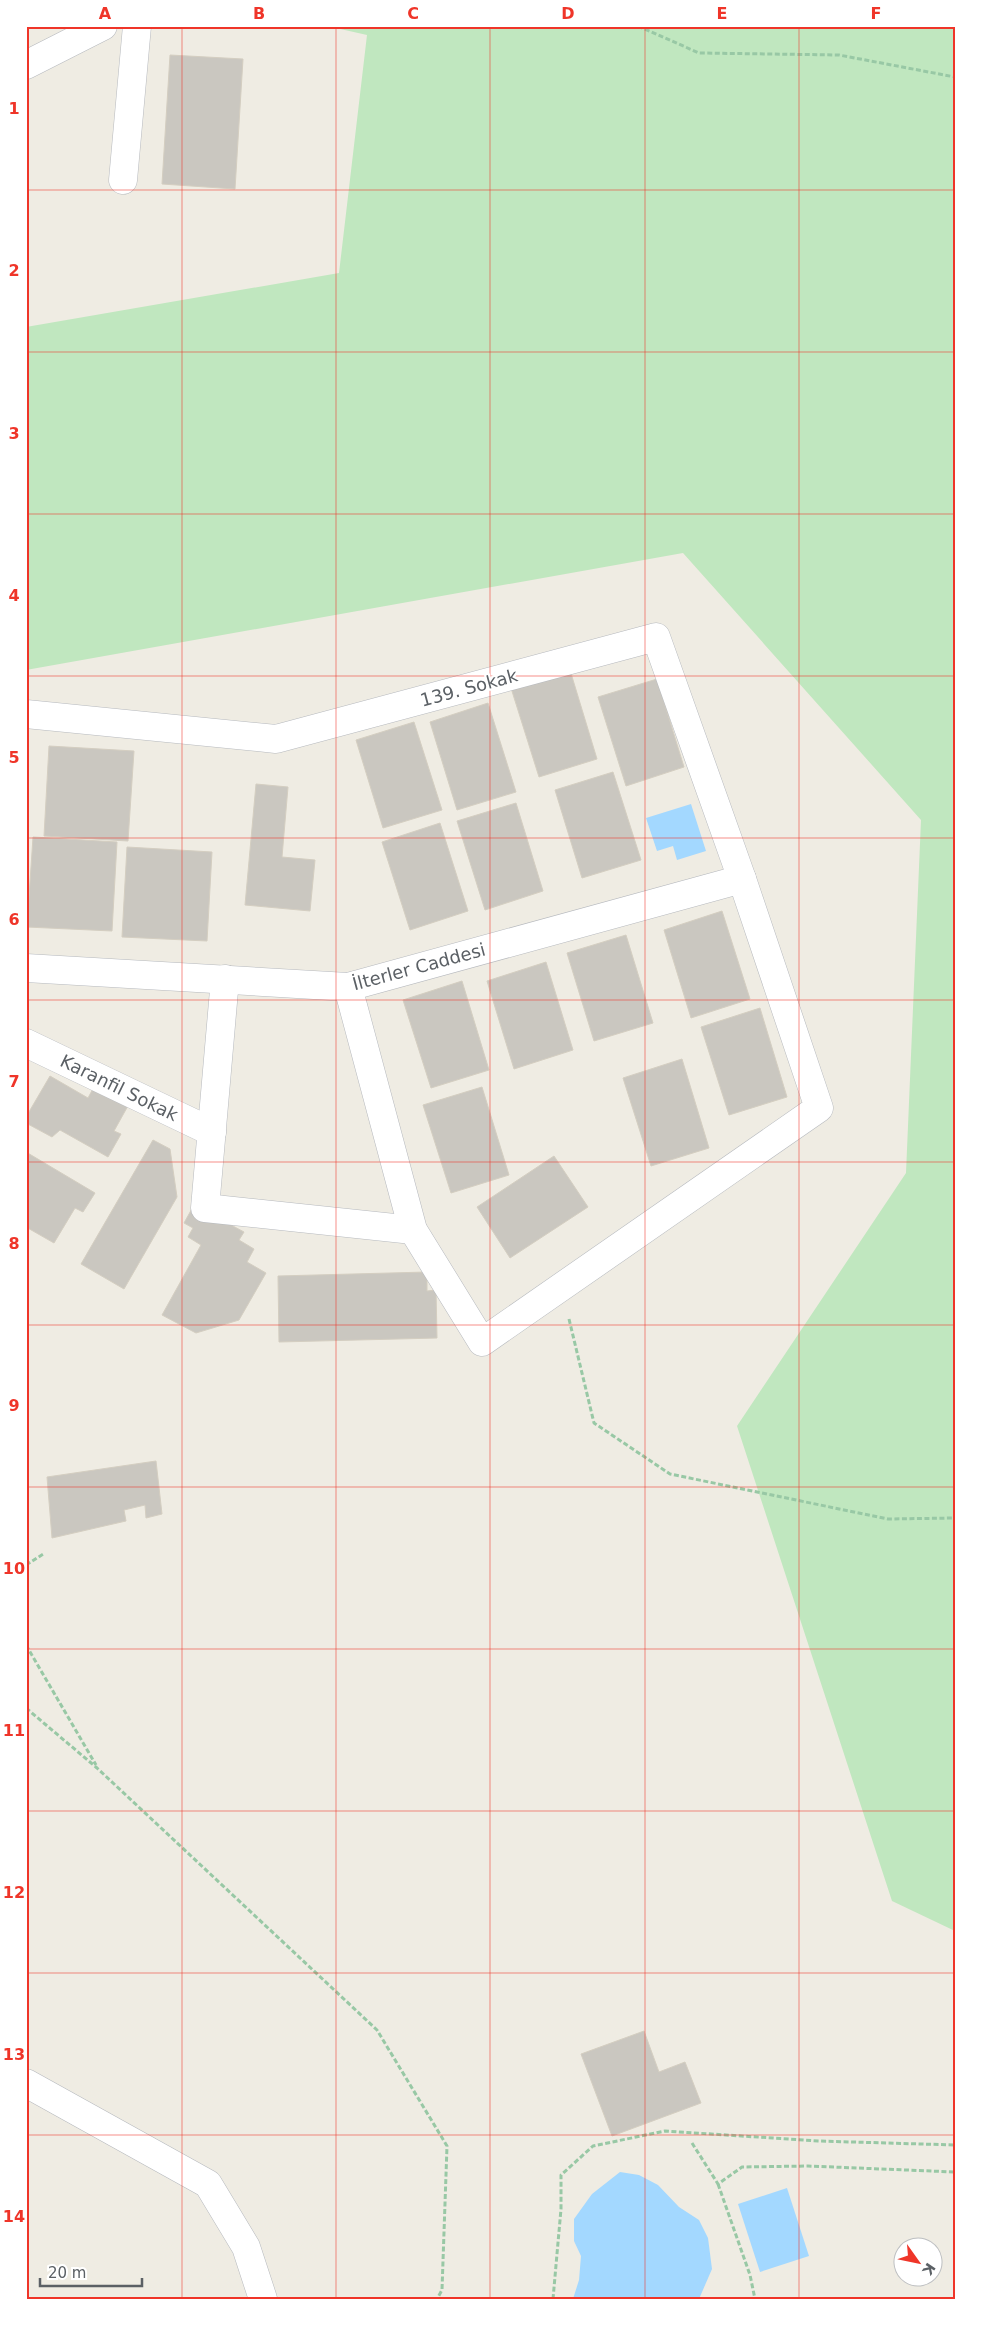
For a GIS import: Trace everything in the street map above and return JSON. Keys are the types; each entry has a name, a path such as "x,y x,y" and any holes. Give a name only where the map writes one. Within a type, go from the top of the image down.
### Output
{"street":[{"path":"26,65 103,26"},
{"path":"123,180 137,26"},
{"name":"139. Sokak","path":"26,714 276,739 656,637 742,880"},
{"path":"348,987 412,1230 482,1342 820,1108 742,880"},
{"name":"İlterler Caddesi","path":"26,968 348,987 742,880"},
{"path":"225,980 206,1208 412,1230"},
{"name":"Karanfil Sokak","path":"26,1043 212,1132"},
{"path":"26,2084 208,2184 246,2247 263,2299"}],"path":[{"path":"638,26 699,53 838,55 955,77"},
{"path":"561,1287 594,1423 670,1474 888,1519 955,1518"},
{"path":"26,1565 45,1553"},
{"path":"26,1645 97,1768"},
{"path":"26,1708 97,1768 377,2030 447,2146 442,2290 437,2299"},
{"path":"553,2299 561,2209 561,2175 593,2146 665,2132 818,2141 955,2145"},
{"path":"692,2144 718,2184 750,2275 755,2299"},
{"path":"718,2184 742,2167 808,2166 955,2172"}],"green space":[{"path":"327,26 955,26 955,1931 892,1901 737,1426 906,1173 921,820 683,553 26,670 26,327 339,273 367,35"}],"water":[{"path":"691,804 706,851 677,860 673,846 657,851 646,818"},
{"path":"620,2172 639,2175 658,2185 679,2207 699,2220 708,2238 712,2269 699,2299 573,2299 579,2280 581,2256 574,2241 574,2219 592,2194"},
{"path":"787,2188 809,2256 760,2272 738,2204"}],"building":[{"path":"170,55 243,59 235,189 162,184"},
{"path":"570,670 597,759 539,777 511,688"},
{"path":"657,679 684,767 626,786 598,697"},
{"path":"488,703 516,792 457,810 430,722"},
{"path":"414,722 442,810 383,828 356,740"},
{"path":"49,746 134,751 128,841 44,836"},
{"path":"613,772 641,860 582,878 555,790"},
{"path":"256,784 288,787 282,857 315,860 310,911 245,905"},
{"path":"516,803 543,891 485,910 457,821"},
{"path":"440,823 468,911 410,930 382,842"},
{"path":"33,837 117,842 112,931 27,927"},
{"path":"127,847 212,852 207,941 122,937"},
{"path":"722,911 750,999 691,1018 664,930"},
{"path":"626,935 653,1023 594,1041 567,953"},
{"path":"546,962 573,1050 514,1069 487,981"},
{"path":"462,981 489,1070 431,1088 403,1000"},
{"path":"760,1008 787,1097 729,1115 701,1027"},
{"path":"682,1059 709,1148 651,1166 623,1078"},
{"path":"50,1076 88,1098 95,1085 129,1104 114,1131 121,1134 108,1157 60,1130 52,1137 26,1123 26,1117"},
{"path":"482,1087 509,1175 451,1193 423,1105"},
{"path":"153,1140 170,1149 177,1197 124,1289 81,1264"},
{"path":"26,1152 95,1193 83,1212 75,1208 54,1243 26,1227"},
{"path":"554,1156 588,1207 510,1258 477,1207"},
{"path":"194,1205 244,1232 239,1240 254,1249 247,1262 266,1273 239,1320 196,1333 162,1315 201,1245 188,1237 193,1228 184,1223"},
{"path":"427,1272 427,1291 436,1290 437,1338 279,1342 278,1276"},
{"path":"156,1461 162,1514 146,1518 145,1505 124,1510 126,1521 52,1538 47,1477"},
{"path":"644,2031 659,2072 685,2062 701,2103 612,2136 581,2054"}]}
